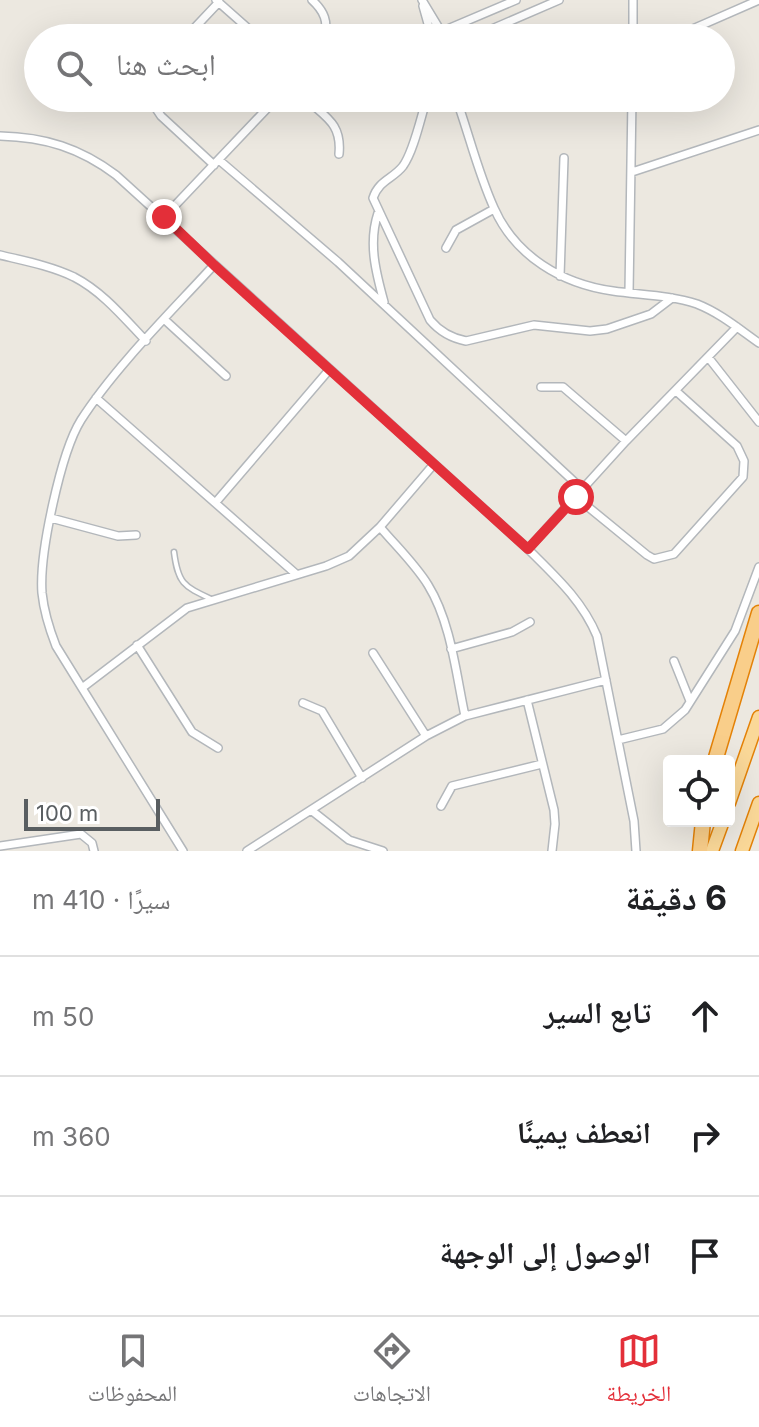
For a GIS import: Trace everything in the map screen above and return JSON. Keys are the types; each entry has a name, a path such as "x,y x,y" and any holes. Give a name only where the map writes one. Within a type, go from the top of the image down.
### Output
{"highway":[{"path":"717,755 759,613"},
{"path":"735,786 759,717"},
{"path":"742,851 759,803"},
{"path":"700,851 702,827"},
{"path":"712,851 721,827"}],"street":[{"path":"312,0 324,14 326,24"},
{"path":"428,24 422,0 437,24"},
{"path":"467,24 516,0"},
{"path":"503,24 559,0"},
{"path":"633,0 633,24"},
{"path":"709,24 759,0"},
{"path":"197,24 218,1 243,24"},
{"path":"158,112 385,305 582,489"},
{"path":"164,217 264,112"},
{"path":"320,112 337,128 341,140 339,154"},
{"path":"422,112 406,160 398,171 378,185 373,198 430,320 455,338 466,341 534,325 599,331 651,314 672,298"},
{"path":"461,112 494,209 522,249 539,264 588,287 672,298 716,313 759,343"},
{"path":"629,293 632,112"},
{"path":"632,172 759,130"},
{"path":"0,136 44,140 79,151 116,175 528,549 577,599 589,616 597,636 634,821 636,851"},
{"path":"560,276 564,158"},
{"path":"446,248 456,230 494,209"},
{"path":"378,212 374,261 385,305"},
{"path":"0,255 62,272 82,282 103,297 146,341"},
{"path":"183,851 56,646 45,616 42,561 68,449 79,423 96,398 214,265"},
{"path":"165,320 226,376"},
{"path":"528,549 626,441 737,327"},
{"path":"708,357 759,422"},
{"path":"216,502 329,370"},
{"path":"541,387 563,387 626,441"},
{"path":"576,497 647,555 654,559 674,554 743,477 744,470 744,461 737,446 676,391"},
{"path":"96,398 296,574"},
{"path":"82,688 187,608 326,566 349,556 380,527 434,464"},
{"path":"51,518 118,536 136,535"},
{"path":"380,527 427,583 451,649 465,716"},
{"path":"618,740 663,729 677,719 735,631 759,567"},
{"path":"451,649 512,632 530,622"},
{"path":"137,645 192,732 218,748"},
{"path":"373,653 426,736"},
{"path":"674,661 690,701"},
{"path":"247,851 426,736 465,716 606,680"},
{"path":"527,700 554,810 552,850 541,851"},
{"path":"303,703 322,711 362,778"},
{"path":"441,806 452,786 542,764"},
{"path":"311,810 349,840 383,851"},
{"path":"0,846 81,834 92,843 94,851"},
{"path":"345,851 349,840"}],"lane":[{"path":"174,552 176,572 181,583 213,600"}],"route":[{"path":"164,217 528,549 576,497"}]}
